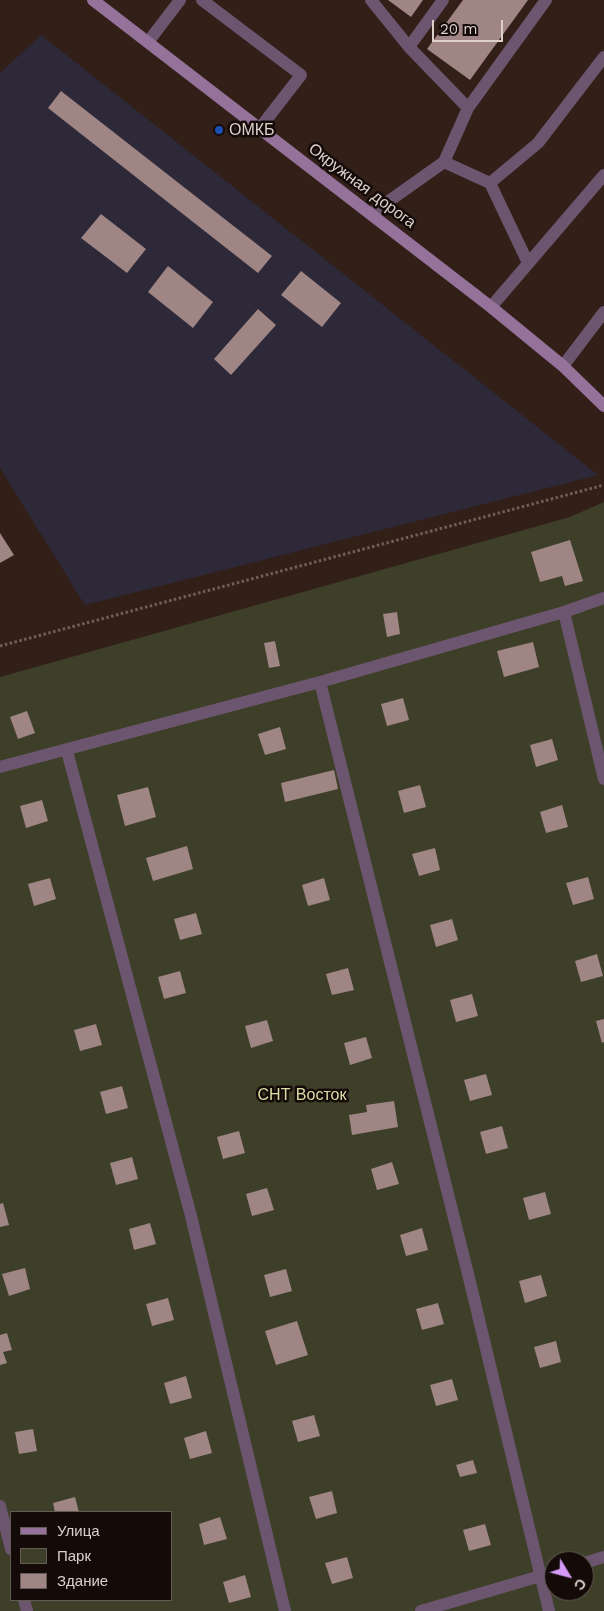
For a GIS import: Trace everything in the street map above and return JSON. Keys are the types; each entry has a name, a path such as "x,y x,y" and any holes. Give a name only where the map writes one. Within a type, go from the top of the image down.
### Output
{"main road":[{"name":"Окружная дорога","path":"93,0 492,307 563,366 604,406"}],"lane":[{"path":"148,42 180,0"},
{"path":"202,0 300,75 260,128"},
{"path":"371,0 409,47 468,108"},
{"path":"409,47 443,0"},
{"path":"372,213 444,162 468,108 546,0"},
{"path":"490,183 538,143 604,57"},
{"path":"444,162 490,183 528,264"},
{"path":"492,307 604,176"},
{"path":"563,366 604,312"},
{"path":"0,767 67,751 320,682 564,612 604,598"},
{"path":"564,612 604,779"},
{"path":"320,682 468,1272 548,1611"},
{"path":"67,751 191,1216 284,1611"},
{"path":"0,1506 10,1545"},
{"path":"421,1611 544,1575"}],"path":[{"path":"0,646 604,485"}],"shaded area":[{"path":"41,35 598,475 85,605 0,468 0,73"}],"green space":[{"name":"СНТ Восток","path":"604,502 604,1611 0,1611 0,677 570,517"}],"building":[{"path":"388,0 423,0 411,17"},
{"path":"463,0 528,0 470,80 427,49"},
{"path":"61,91 272,256 258,273 48,108"},
{"path":"101,214 146,249 127,273 81,238"},
{"path":"168,266 213,302 193,328 148,292"},
{"path":"301,271 341,303 322,327 281,295"},
{"path":"258,309 276,325 231,375 214,359"},
{"path":"0,533 14,555 0,563"},
{"path":"570,540 583,581 565,586 562,576 540,582 531,552"},
{"path":"397,612 400,634 387,637 383,614"},
{"path":"275,641 280,666 269,668 264,643"},
{"path":"533,642 539,667 504,677 497,651"},
{"path":"403,698 409,720 387,726 381,704"},
{"path":"27,711 35,733 18,739 10,717"},
{"path":"280,727 286,749 265,755 258,734"},
{"path":"552,739 558,760 536,767 530,745"},
{"path":"334,770 338,789 285,802 281,783"},
{"path":"420,785 426,807 404,813 398,791"},
{"path":"148,787 156,817 125,826 117,795"},
{"path":"42,800 48,821 26,828 20,806"},
{"path":"562,805 568,827 546,833 540,812"},
{"path":"187,846 193,869 153,881 146,858"},
{"path":"435,848 440,870 419,876 412,854"},
{"path":"588,877 594,899 573,905 566,883"},
{"path":"50,878 56,899 34,906 28,884"},
{"path":"324,878 330,900 308,906 302,885"},
{"path":"196,913 202,934 180,940 174,919"},
{"path":"452,919 458,940 436,947 430,925"},
{"path":"597,954 603,976 581,982 575,961"},
{"path":"348,968 354,990 332,995 326,974"},
{"path":"180,971 186,993 164,999 158,977"},
{"path":"472,994 478,1016 456,1022 450,1000"},
{"path":"604,1019 604,1042 602,1043 596,1021"},
{"path":"267,1020 273,1041 251,1048 245,1026"},
{"path":"96,1024 102,1045 80,1051 74,1030"},
{"path":"366,1037 372,1058 350,1065 344,1043"},
{"path":"486,1074 492,1095 470,1101 464,1080"},
{"path":"122,1086 128,1108 106,1114 100,1092"},
{"path":"394,1101 398,1127 352,1135 349,1115 367,1112 366,1105"},
{"path":"502,1126 508,1148 486,1154 480,1132"},
{"path":"239,1131 245,1153 223,1159 217,1137"},
{"path":"132,1157 138,1179 116,1185 110,1163"},
{"path":"392,1162 399,1184 377,1190 371,1169"},
{"path":"267,1188 274,1210 252,1216 246,1194"},
{"path":"545,1192 551,1214 529,1220 523,1198"},
{"path":"3,1203 9,1225 0,1227 0,1204"},
{"path":"150,1223 156,1244 134,1250 129,1229"},
{"path":"422,1228 428,1250 406,1256 400,1235"},
{"path":"25,1268 30,1289 9,1296 2,1274"},
{"path":"286,1269 292,1291 270,1297 264,1275"},
{"path":"541,1275 547,1296 525,1303 519,1281"},
{"path":"168,1298 174,1320 152,1326 146,1304"},
{"path":"438,1303 444,1324 422,1330 416,1309"},
{"path":"297,1321 308,1355 276,1365 265,1331"},
{"path":"7,1333 12,1350 3,1352 7,1363 0,1365 0,1335"},
{"path":"556,1341 561,1362 540,1368 534,1347"},
{"path":"186,1376 192,1398 170,1404 164,1383"},
{"path":"452,1379 458,1400 436,1406 430,1385"},
{"path":"314,1415 320,1436 298,1442 292,1421"},
{"path":"33,1429 37,1451 19,1454 15,1432"},
{"path":"206,1431 212,1453 190,1459 184,1438"},
{"path":"473,1460 477,1473 460,1477 456,1465"},
{"path":"332,1491 337,1513 316,1519 309,1497"},
{"path":"75,1497 79,1511 55,1511 53,1503"},
{"path":"220,1517 227,1539 204,1545 199,1524"},
{"path":"485,1524 491,1545 469,1551 463,1530"},
{"path":"347,1557 353,1578 332,1584 325,1563"},
{"path":"245,1575 251,1597 229,1603 223,1582"}],"place":[{"name":"ОМКБ","path":"219,130"}]}
